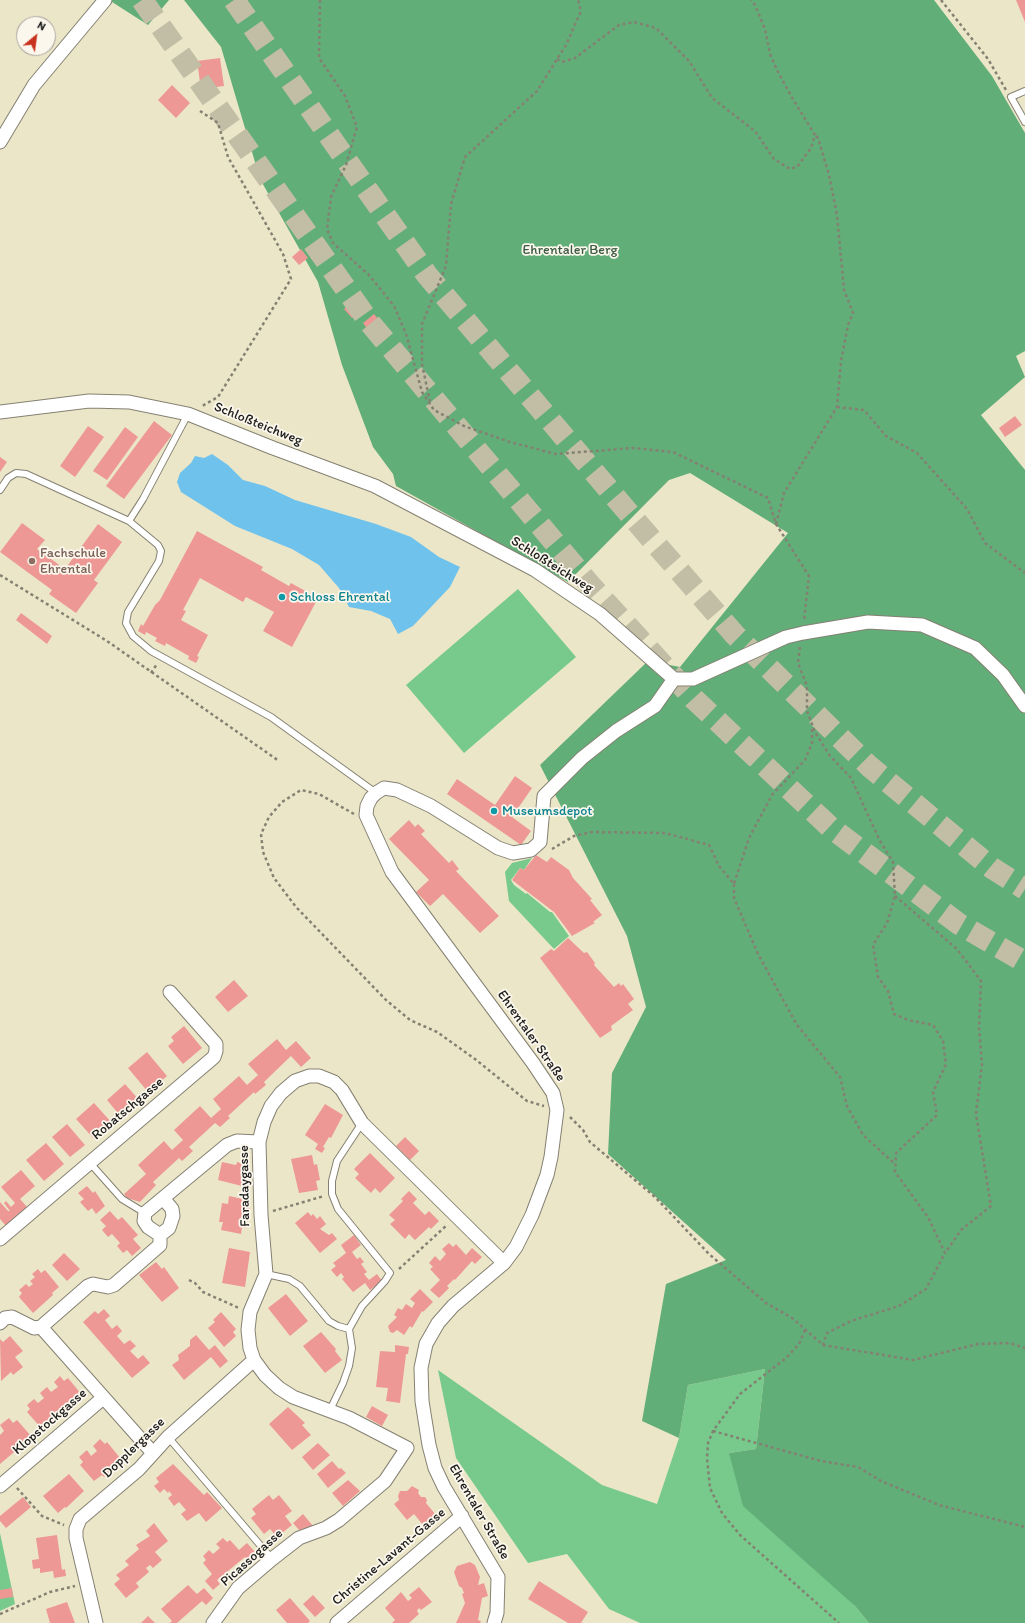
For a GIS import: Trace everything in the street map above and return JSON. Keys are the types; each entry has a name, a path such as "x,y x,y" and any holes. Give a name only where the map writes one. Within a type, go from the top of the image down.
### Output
{"street":[{"path":"0,142 34,85 104,0"},
{"name":"Schloßteichweg","path":"0,412 89,401 130,402 188,414 272,448 375,486 535,570 600,614 674,679"},
{"path":"376,792 384,788 407,793 498,848 513,853 531,850 540,842 544,796 582,758 616,731 655,706 674,679 693,679 786,637 868,622 922,625 975,648 1003,675 1025,706"},
{"name":"Ehrentaler Straße","path":"376,792 367,806 366,815 392,872 533,1063 553,1093 557,1110 551,1157 547,1175 532,1216 516,1247 504,1263 453,1306 438,1323 426,1344 421,1368 422,1401 428,1445 435,1468 444,1487 498,1577 497,1612 494,1623"},
{"name":"Robatschgasse","path":"0,1239 214,1057 216,1044 170,992"},
{"name":"Faradaygasse","path":"407,1448 330,1410 293,1397 279,1388 265,1375 254,1360 250,1348 248,1330 250,1312 266,1274 261,1215 259,1142 264,1122 271,1106 281,1093 295,1081 309,1076 326,1078 334,1082 342,1090 362,1123 504,1263"},
{"path":"160,1235 148,1227 144,1221 145,1214 227,1145 237,1141 259,1142"},
{"path":"0,1322 5,1318 12,1317 34,1328 41,1327 88,1286 93,1284 108,1287 114,1285 160,1245 160,1235 168,1228 173,1216 172,1209 164,1198"},
{"name":"Klopstockgasse","path":"41,1327 152,1452"},
{"name":"Dopplergasse","path":"76,1529 80,1519 140,1468 152,1452 254,1360"},
{"name":"Klopstockgasse","path":"5,1482 103,1398"},
{"path":"407,1448 428,1445"},
{"name":"Picassogasse","path":"213,1623 238,1588 272,1559 299,1538 326,1528 339,1520 385,1481 407,1448"},
{"name":"Christine-Lavant-Gasse","path":"337,1623 462,1516"},
{"path":"76,1529 76,1538 85,1583 96,1623"}],"lane":[{"path":"1025,91 1011,97 1025,122"},
{"path":"129,521 143,499 188,414"},
{"path":"0,490 8,478 16,472 26,474 129,521 158,545 162,551 159,561 128,612 126,623 133,636 151,651 271,717 376,792"},
{"path":"330,1410 343,1383 349,1366 352,1348 350,1329 362,1306 390,1273 338,1209 332,1194 332,1176 337,1161 362,1123"},
{"path":"90,1163 122,1199 145,1214"},
{"path":"266,1274 289,1279 300,1286 329,1321 338,1326 350,1329"},
{"path":"168,1437 272,1559"}],"path":[{"path":"430,403 422,364 422,324 446,266 451,204 465,157 537,91 566,45 581,11 578,0"},
{"path":"751,0 755,5 765,29 770,54 778,72 794,101 818,138 829,175 837,215 844,290 853,313 848,325 841,361 837,407 784,493 776,524"},
{"path":"941,0 988,59 1011,97"},
{"path":"557,60 562,62 575,58 619,25 634,22 656,28 689,61 712,98 755,131 774,159 781,165 790,169 797,166 811,148 815,135"},
{"path":"188,414 218,397 291,278 283,254 228,157 218,123 200,111"},
{"path":"837,407 864,410 886,436 917,453 967,509 985,543 1025,573"},
{"path":"0,575 107,641 280,761"},
{"path":"812,724 812,743 805,760 772,796 749,838 734,884 734,898 758,954 797,1025 840,1078 847,1106 863,1135 895,1165"},
{"path":"371,825 345,808 319,794 301,790 282,802 269,817 261,834 263,852 274,878 296,908 386,1000 410,1020 437,1032 526,1101 557,1110 569,1116 583,1130 590,1142 655,1197 708,1254 766,1303 792,1318 823,1345 913,1360 978,1344 1010,1344 1025,1348"},
{"path":"554,846 574,836 592,832 665,832 709,845 719,866 734,884"},
{"path":"895,896 957,949 981,981 979,1028 982,1064 976,1114 992,1206 961,1230 945,1253"},
{"path":"261,1215 332,1194"},
{"path":"390,1273 396,1272 456,1216"},
{"path":"189,1280 195,1283 203,1292 250,1312"},
{"path":"805,1329 799,1344 786,1358 740,1394 713,1431 708,1443 707,1458 710,1488 722,1513 740,1535 839,1623"},
{"path":"713,1431 822,1461 858,1467 881,1481 939,1505 1025,1527"},
{"path":"5,1482 42,1516 76,1529"},
{"path":"0,1614 50,1592 85,1583"}],"green space":[{"path":"109,0 169,0 148,25"},
{"name":"Ehrentaler Berg","path":"184,0 934,0 992,76 1025,133 1025,351 1016,356 1025,377 981,415 1025,470 1025,1623 869,1623 855,1606 743,1506 729,1453 756,1449 765,1369 688,1385 679,1438 642,1421 666,1284 726,1260 608,1154 612,1073 646,1007 627,936 540,765 648,661 680,667 788,533 690,473 669,480 568,582 396,486 393,474 373,447 342,365 318,282 260,179 221,47"},
{"path":"518,589 576,657 464,753 406,685"},
{"path":"532,858 524,870 520,868 511,880 514,885 552,912 569,936 554,949 509,901 505,872 512,863"},
{"path":"765,1369 756,1449 729,1453 869,1623 640,1623 609,1609 567,1554 528,1563 456,1458 438,1370 602,1485 657,1504 679,1438 688,1385"},
{"path":"0,1533 15,1604 0,1611"}],"water":[{"path":"212,454 228,465 243,480 265,486 295,500 376,524 411,537 439,557 460,567 450,587 413,626 398,634 390,619 371,611 349,607 339,588 319,565 292,549 235,526 181,492 177,482 180,473 191,463 195,456 204,458"}],"building":[{"path":"1016,0 1025,0 1025,22"},
{"path":"220,58 224,86 201,89 197,61"},
{"path":"172,85 190,103 176,118 158,100"},
{"path":"301,249 308,258 299,265 292,257"},
{"path":"350,304 357,313 352,318 344,309"},
{"path":"374,314 384,326 375,333 371,328 368,330 363,323"},
{"path":"1015,416 1022,425 1005,437 999,428"},
{"path":"154,421 172,435 124,499 106,486"},
{"path":"88,426 104,437 75,477 60,466"},
{"path":"125,427 138,437 107,480 93,471"},
{"path":"0,457 7,462 0,472"},
{"name":"Fachschule Ehrental","path":"22,523 45,540 37,549 65,569 98,524 122,542 94,580 98,583 76,613 49,594 52,590 0,552"},
{"name":"Schloss Ehrental","path":"197,531 263,567 261,570 289,586 291,583 318,598 292,647 263,631 274,612 246,597 243,602 200,578 183,610 186,611 181,620 208,635 197,656 199,657 196,663 188,659 189,656 166,643 165,646 155,641 157,638 146,632 145,635 138,631 141,624 143,626 155,605 160,600"},
{"path":"21,613 52,636 47,644 16,620"},
{"name":"Museumsdepot","path":"515,776 532,788 512,817 531,831 521,845 447,794 457,779 495,805"},
{"path":"409,820 415,827 418,824 425,831 421,834 449,863 452,860 459,869 456,871 499,916 480,933 443,894 430,906 416,892 429,880 389,839"},
{"path":"536,855 547,862 551,857 569,870 573,878 592,899 590,900 602,915 593,922 595,923 572,936 554,912 512,880 520,868 524,870"},
{"path":"568,938 584,953 587,952 595,963 594,965 614,987 619,983 621,986 623,984 634,999 628,1004 633,1010 611,1026 612,1030 600,1038 540,958 551,949 554,951"},
{"path":"234,980 248,996 228,1012 215,997"},
{"path":"184,1026 202,1048 183,1064 168,1046 174,1041 171,1037"},
{"path":"277,1039 286,1050 296,1041 311,1058 301,1067 291,1056 264,1082 266,1085 255,1094 254,1092 228,1116 230,1118 220,1127 215,1123 189,1147 193,1151 182,1161 179,1158 153,1182 156,1185 140,1202 127,1198 124,1194 146,1174 138,1165 164,1141 172,1150 183,1140 174,1130 200,1106 211,1118 221,1109 213,1099 239,1076 247,1085 258,1075 248,1064"},
{"path":"147,1052 167,1076 148,1092 128,1068"},
{"path":"125,1084 140,1101 121,1117 107,1100"},
{"path":"94,1103 112,1123 94,1139 76,1119"},
{"path":"325,1104 343,1115 331,1138 329,1137 323,1147 325,1148 322,1153 315,1149 318,1144 305,1135"},
{"path":"67,1124 85,1145 70,1157 52,1137"},
{"path":"405,1137 419,1151 410,1160 396,1146"},
{"path":"46,1143 64,1164 44,1181 26,1160"},
{"path":"370,1153 395,1178 380,1193 375,1188 371,1193 355,1178 359,1174 354,1169"},
{"path":"312,1155 314,1165 317,1164 320,1180 316,1181 318,1190 299,1193 291,1159"},
{"path":"222,1162 236,1165 237,1162 243,1164 242,1167 248,1169 246,1187 218,1180"},
{"path":"21,1170 35,1186 20,1199 27,1207 6,1226 0,1219 0,1202 8,1211 10,1211 4,1203 6,1201 11,1207 15,1203 1,1187"},
{"path":"87,1186 93,1193 95,1191 105,1206 96,1214 92,1208 88,1211 80,1202 84,1199 78,1193"},
{"path":"409,1191 417,1199 413,1203 425,1215 429,1211 439,1221 431,1229 429,1227 415,1240 409,1234 405,1239 390,1224 395,1220 389,1215 403,1201 401,1199"},
{"path":"229,1196 247,1200 246,1207 250,1208 246,1228 242,1227 241,1234 221,1230 223,1222 219,1222 222,1203 228,1204"},
{"path":"110,1211 118,1220 122,1217 138,1235 133,1239 141,1248 132,1256 127,1250 123,1253 117,1246 120,1243 112,1234 108,1237 102,1230 106,1226 100,1220"},
{"path":"308,1212 311,1216 313,1214 317,1219 320,1216 326,1224 320,1229 329,1235 332,1233 337,1239 320,1253 295,1223"},
{"path":"354,1235 361,1245 352,1252 357,1259 360,1257 364,1262 361,1264 367,1272 364,1274 369,1280 377,1274 382,1281 370,1290 365,1283 353,1292 342,1279 344,1277 341,1273 337,1277 331,1270 336,1266 333,1263 346,1253 341,1245"},
{"path":"449,1243 453,1247 456,1244 466,1255 472,1248 482,1257 475,1264 472,1261 455,1280 454,1279 447,1286 449,1288 439,1298 430,1290 440,1280 430,1269 433,1267 429,1263 435,1256 440,1261 446,1254 442,1249"},
{"path":"229,1248 250,1252 245,1287 222,1283"},
{"path":"64,1253 80,1269 67,1281 52,1265"},
{"path":"156,1262 162,1269 164,1267 179,1288 162,1302 139,1275"},
{"path":"38,1269 41,1273 45,1270 59,1287 52,1293 53,1295 33,1313 19,1297 22,1293 19,1290 26,1284 29,1287 33,1284 30,1281 35,1277 32,1274"},
{"path":"420,1289 433,1302 423,1312 422,1311 412,1328 410,1326 404,1335 397,1330 393,1333 390,1332 388,1326 397,1317 394,1315 398,1308 402,1310 406,1304 412,1308 415,1303 410,1299"},
{"path":"286,1294 308,1321 290,1336 268,1308"},
{"path":"104,1309 110,1316 105,1320 112,1329 117,1325 122,1331 117,1336 124,1344 130,1340 136,1346 130,1351 138,1359 143,1355 150,1363 132,1378 83,1322 95,1311 98,1314"},
{"path":"221,1312 236,1329 233,1332 236,1336 224,1347 208,1328 215,1322 213,1320"},
{"path":"321,1332 336,1349 335,1351 342,1360 325,1373 303,1346"},
{"path":"196,1335 209,1350 215,1345 228,1361 220,1368 211,1357 184,1380 172,1365 179,1360 178,1355 190,1346 190,1340"},
{"path":"10,1336 23,1351 15,1357 23,1367 13,1375 11,1372 1,1381 0,1339 3,1342"},
{"path":"395,1345 409,1347 408,1354 406,1354 400,1403 386,1401 388,1388 376,1387 380,1351 395,1352"},
{"path":"60,1376 64,1381 68,1378 82,1395 65,1412 64,1410 56,1417 58,1419 52,1423 51,1421 42,1429 27,1412 30,1409 27,1405 34,1399 38,1403 44,1398 40,1393 47,1387 51,1392 58,1387 54,1382"},
{"path":"372,1406 388,1415 382,1426 366,1417"},
{"path":"288,1407 305,1423 302,1425 311,1435 292,1450 269,1424"},
{"path":"9,1418 13,1423 17,1420 32,1437 0,1464 0,1435 4,1431 0,1425"},
{"path":"100,1439 105,1444 107,1442 121,1459 104,1477 102,1475 94,1481 80,1465 83,1462 79,1457 87,1450 91,1456 97,1451 93,1446"},
{"path":"318,1443 330,1455 313,1470 302,1457"},
{"path":"332,1461 339,1469 341,1468 346,1473 328,1488 317,1474"},
{"path":"173,1464 204,1495 207,1492 222,1508 206,1522 199,1513 187,1521 181,1514 186,1510 179,1502 174,1506 168,1498 172,1495 169,1491 168,1493 164,1489 160,1493 154,1486 159,1482 156,1478"},
{"path":"69,1474 84,1491 66,1508 65,1507 58,1513 43,1496"},
{"path":"348,1480 360,1491 343,1506 332,1493"},
{"path":"412,1486 419,1490 418,1493 421,1497 425,1497 427,1500 426,1503 436,1515 424,1526 414,1514 407,1520 394,1504 399,1500 398,1496 400,1491 407,1491"},
{"path":"269,1495 273,1500 279,1495 292,1511 285,1516 292,1525 277,1537 270,1529 264,1534 251,1518 256,1514 252,1509"},
{"path":"23,1497 31,1507 6,1528 0,1521 0,1516"},
{"path":"303,1514 313,1526 299,1530 293,1523"},
{"path":"154,1523 168,1541 155,1552 162,1560 153,1568 150,1565 146,1568 149,1572 136,1583 139,1587 126,1598 114,1584 120,1579 116,1575 129,1565 125,1561 139,1549 136,1545 150,1536 146,1531"},
{"path":"57,1535 62,1570 65,1569 66,1576 54,1578 53,1571 40,1573 40,1568 33,1569 32,1560 39,1559 36,1538"},
{"path":"223,1538 227,1542 230,1540 239,1550 247,1543 256,1553 247,1560 245,1557 217,1580 220,1584 213,1590 205,1581 212,1574 203,1563 206,1560 203,1556 209,1550 213,1554 220,1548 216,1544"},
{"path":"470,1562 475,1565 480,1577 478,1585 484,1583 488,1596 482,1598 478,1620 481,1621 480,1623 456,1623 465,1603 462,1594 464,1593 462,1588 459,1586 454,1572 457,1566"},
{"path":"539,1581 588,1612 581,1623 568,1623 528,1599"},
{"path":"188,1585 197,1594 204,1588 213,1598 206,1605 202,1601 177,1623 170,1623 172,1621 161,1609"},
{"path":"419,1587 432,1602 421,1610 419,1608 417,1611 419,1614 409,1623 392,1623 395,1620 385,1608 401,1592 408,1601 412,1598 409,1595"},
{"path":"12,1588 13,1597 0,1599 0,1590"},
{"path":"313,1595 325,1608 315,1617 303,1604"},
{"path":"290,1598 310,1621 308,1623 287,1623 276,1610"},
{"path":"67,1602 75,1623 50,1623 46,1609"},
{"path":"148,1616 155,1623 141,1623"}],"tunnel":[{"path":"142,0 370,323 592,587 694,699 830,827 959,924 1025,962"},
{"path":"234,0 427,275 627,511 735,635 869,766 992,868 1025,889"}],"place":[{"name":"Fachschule Ehrental","path":"32,561"},
{"name":"Schloss Ehrental","path":"282,597"},
{"name":"Museumsdepot","path":"494,811"}]}
